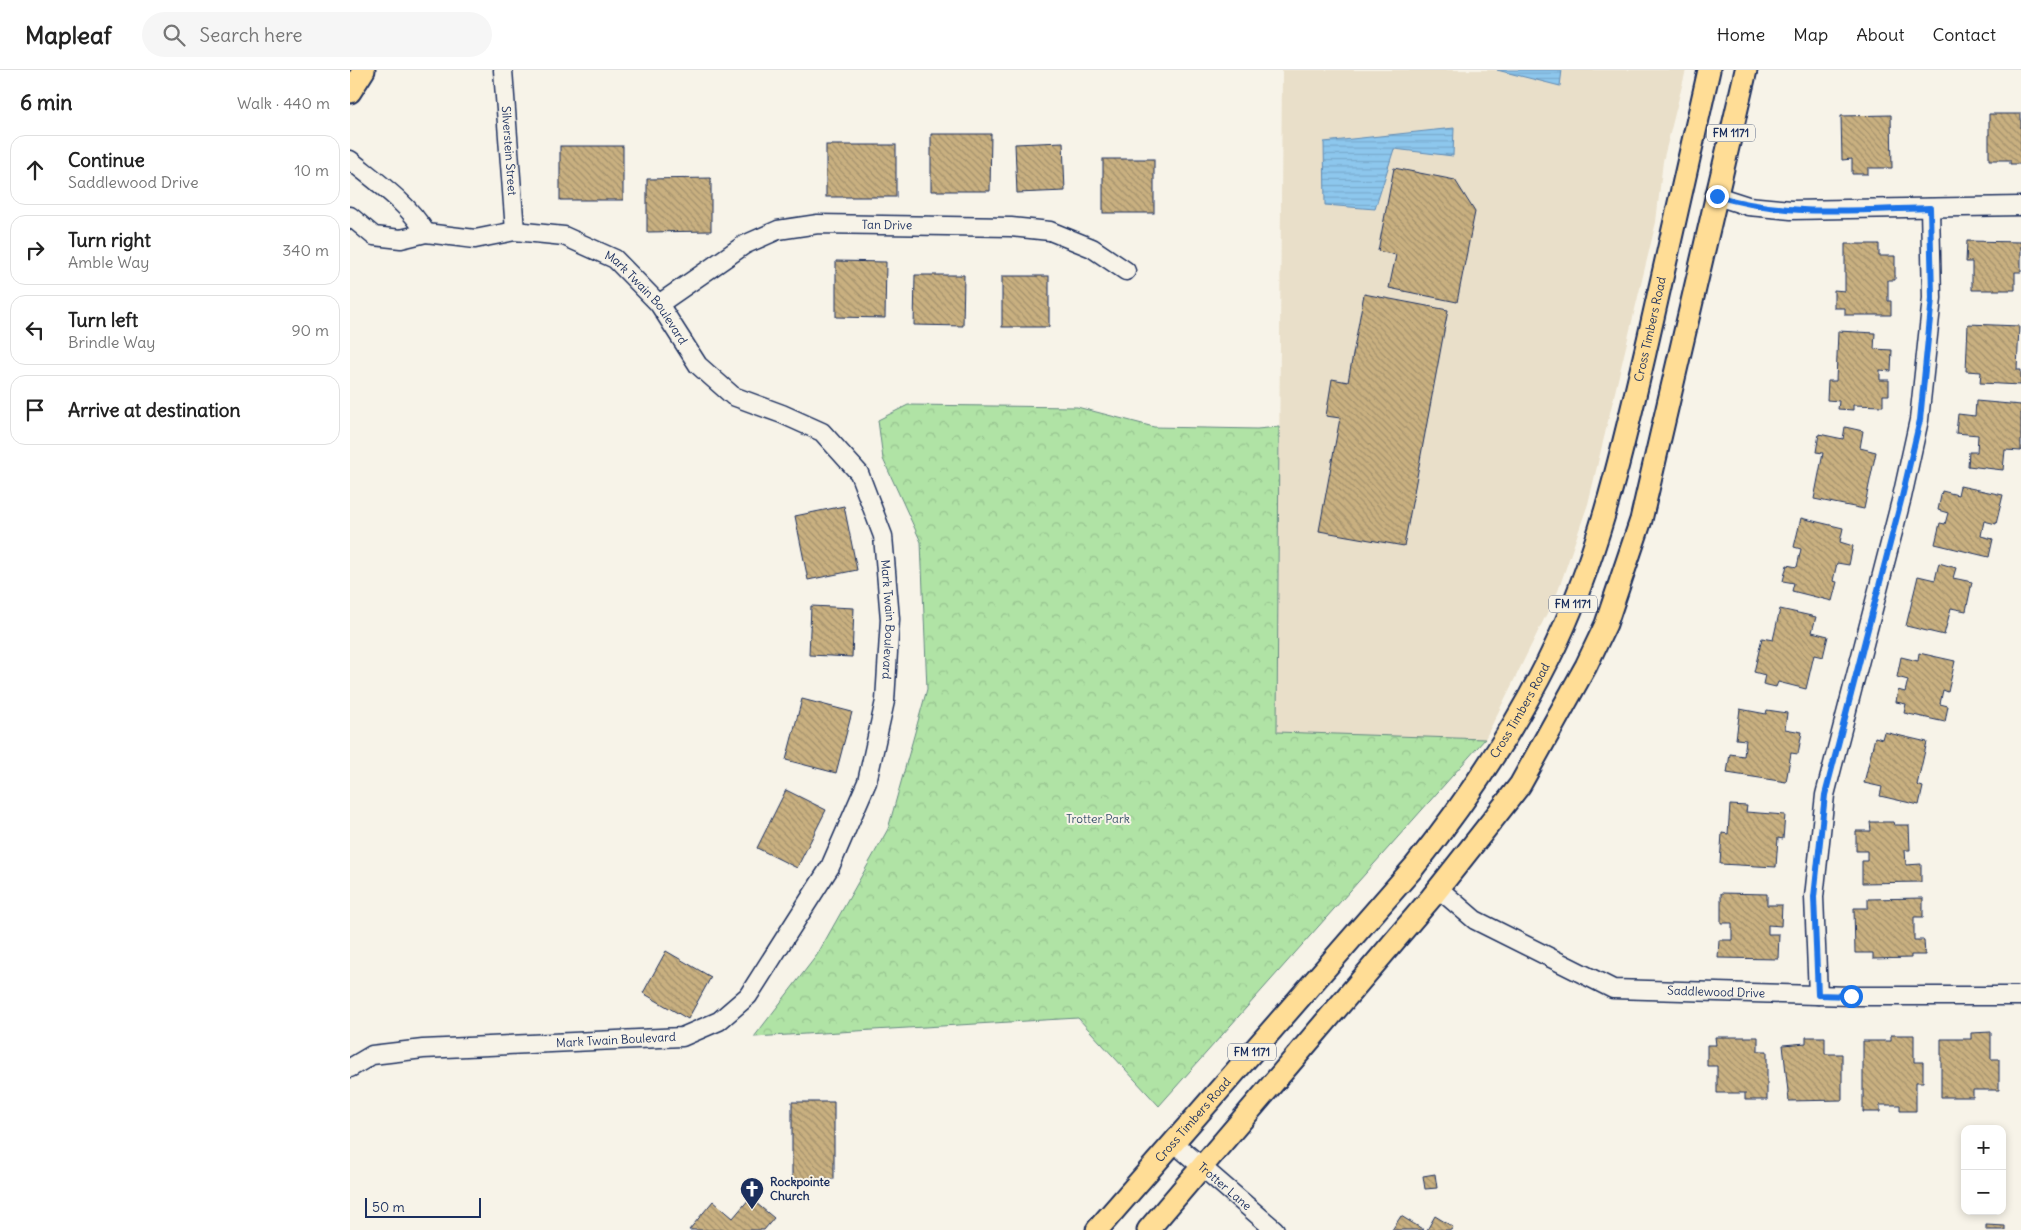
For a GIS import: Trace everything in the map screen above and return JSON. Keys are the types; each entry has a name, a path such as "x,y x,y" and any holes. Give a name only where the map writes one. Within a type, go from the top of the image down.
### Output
{"main road":[{"path":"350,92 364,70"},
{"name":"Cross Timbers Road","path":"1097,1230 1414,867 1454,817 1511,731 1549,660 1582,581 1611,490 1640,374 1709,70"},
{"name":"FM 1171","path":"1148,1230 1439,889 1520,785 1586,666 1606,624 1641,520 1746,70"},
{"path":"1682,184 1717,196"}],"street":[{"name":"Silverstein Street","path":"503,70 515,232"},
{"path":"350,160 418,219 426,233"},
{"path":"1717,196 1748,206 1791,210 2021,206"},
{"path":"1818,995 1814,897 1825,795 1920,420 1932,298 1930,208"},
{"name":"Mark Twain Boulevard","path":"350,216 374,236 401,239 426,233 475,239 515,232 564,236 615,259 659,304 698,365 733,396 782,414 822,432 859,473 883,536 890,619 885,701 867,782 830,867 748,996 718,1021 682,1036 422,1049 372,1055 350,1068"},
{"name":"Tan Drive","path":"659,304 744,245 778,230 818,224 1011,227 1050,232 1092,248 1126,271"},
{"name":"Saddlewood Drive","path":"1439,889 1475,920 1613,989 1818,995 2021,996"},
{"name":"Trotter Lane","path":"1174,1142 1201,1168 1275,1230"}],"shaded area":[{"path":"1282,70 1686,70 1663,161 1656,222 1588,504 1558,591 1485,739 1367,737 1277,740"}],"green space":[{"name":"Trotter Park","path":"908,405 1077,407 1154,427 1257,429 1279,427 1277,732 1485,739 1159,1106 1078,1018 754,1037 817,955 888,829 927,689 921,542 883,459 878,420"}],"water":[{"path":"1497,70 1562,70 1560,86"},
{"path":"1454,128 1453,156 1394,149 1375,209 1325,205 1324,142"}],"building":[{"path":"1989,114 2021,114 2021,164 2010,164 2010,160 1989,160"},
{"path":"1891,115 1892,168 1868,168 1868,174 1852,174 1852,159 1842,160 1841,116"},
{"path":"931,134 991,134 990,191 931,191"},
{"path":"1063,142 1065,191 1017,193 1015,144"},
{"path":"826,145 896,145 896,197 826,197"},
{"path":"560,146 623,146 623,200 560,200"},
{"path":"1103,159 1154,159 1154,213 1103,213"},
{"path":"1394,168 1455,180 1475,212 1457,302 1389,288 1396,255 1378,251"},
{"path":"711,178 711,231 647,232 647,179"},
{"path":"1967,241 2021,242 2021,272 2015,272 2015,290 1972,290 1972,262 1966,262"},
{"path":"1845,244 1879,244 1879,256 1895,256 1895,280 1888,280 1888,301 1891,301 1891,315 1845,315 1845,308 1834,308 1834,290 1845,291"},
{"path":"836,261 886,262 885,318 836,317"},
{"path":"915,275 964,275 963,326 914,325"},
{"path":"1002,276 1049,276 1049,327 1002,327"},
{"path":"1364,294 1448,310 1404,546 1319,531 1340,418 1326,416 1332,379 1348,382"},
{"path":"1968,324 2019,326 2017,370 2021,370 2021,385 1980,383 1981,372 1966,371"},
{"path":"1838,331 1875,333 1874,349 1892,350 1891,371 1880,370 1880,380 1889,380 1889,395 1883,395 1883,406 1853,405 1853,410 1838,409 1839,401 1827,400 1828,381 1836,381"},
{"path":"1976,401 2021,405 2021,451 2005,450 2003,470 1968,466 1969,452 1977,452 1978,435 1956,433 1958,414 1975,416"},
{"path":"1845,427 1863,431 1860,448 1876,452 1864,509 1814,499 1823,453 1816,452 1819,434 1843,439"},
{"path":"1960,486 2003,495 1996,524 1984,521 1981,536 1993,539 1989,557 1935,544 1940,523 1945,524 1948,513 1938,510 1942,491 1958,495"},
{"path":"844,506 857,570 808,580 795,516"},
{"path":"1801,518 1843,528 1840,542 1853,546 1849,565 1837,563 1833,581 1837,582 1832,601 1792,591 1794,583 1783,581 1787,565 1797,567 1801,549 1794,547"},
{"path":"1939,563 1956,568 1953,578 1972,582 1966,611 1951,608 1944,635 1906,626 1918,576 1935,580"},
{"path":"811,606 854,608 852,657 809,655"},
{"path":"1780,609 1816,617 1812,632 1828,636 1823,657 1814,655 1806,689 1778,682 1776,687 1763,684 1765,675 1754,672 1762,638 1773,640"},
{"path":"1919,653 1955,661 1948,692 1943,690 1940,704 1948,706 1945,722 1904,713 1906,704 1896,702 1898,690 1905,692 1908,680 1897,677 1901,657 1918,661"},
{"path":"802,699 852,712 836,773 786,760"},
{"path":"1740,709 1766,714 1767,710 1787,713 1785,729 1802,732 1798,754 1791,753 1786,782 1727,773 1730,754 1744,756 1746,740 1736,739"},
{"path":"1884,732 1927,742 1917,785 1923,787 1919,805 1880,796 1882,787 1864,783 1875,737 1882,739"},
{"path":"786,790 826,810 797,868 757,848"},
{"path":"1730,805 1747,806 1746,812 1785,815 1783,839 1778,838 1776,867 1720,864 1722,833 1728,834"},
{"path":"1870,822 1893,822 1894,825 1909,825 1910,850 1905,850 1906,865 1921,864 1921,882 1862,883 1862,861 1867,861 1867,851 1856,851 1856,831 1871,831"},
{"path":"1721,893 1767,894 1767,905 1782,905 1781,926 1768,925 1768,934 1779,934 1778,959 1718,958 1719,940 1732,940 1732,923 1721,923"},
{"path":"1923,898 1923,917 1914,917 1914,940 1924,940 1925,955 1911,955 1911,958 1873,959 1873,953 1855,953 1854,908 1868,908 1868,899"},
{"path":"666,951 711,977 688,1019 643,993"},
{"path":"1991,1032 1991,1059 1999,1059 1999,1090 1973,1090 1973,1097 1941,1097 1941,1039 1971,1039 1971,1033"},
{"path":"1891,1035 1914,1035 1914,1062 1923,1062 1923,1082 1916,1082 1916,1111 1900,1111 1900,1105 1880,1105 1880,1112 1863,1112 1863,1041 1891,1041"},
{"path":"1715,1037 1758,1037 1758,1051 1767,1051 1767,1100 1745,1100 1745,1093 1717,1093 1717,1066 1707,1066 1707,1045 1716,1045"},
{"path":"1806,1037 1825,1037 1825,1054 1842,1054 1842,1100 1789,1101 1783,1045 1806,1043"},
{"path":"792,1102 834,1102 834,1179 792,1179"},
{"path":"1435,1174 1437,1188 1425,1189 1423,1176"},
{"name":"Rockpointe Church","path":"750,1198 774,1218 764,1230 689,1230 713,1201 733,1218"},
{"path":"1401,1216 1424,1230 1392,1230"},
{"path":"1435,1216 1453,1227 1451,1230 1427,1230"},
{"path":"1986,1225 2005,1226 2005,1230 1986,1230"}],"place":[{"name":"Rockpointe Church","path":"752,1210"}],"route":[{"path":"1717,196 1748,206 1791,210 1930,208 1932,298 1920,420 1825,795 1814,897 1818,995 1851,996"}]}
